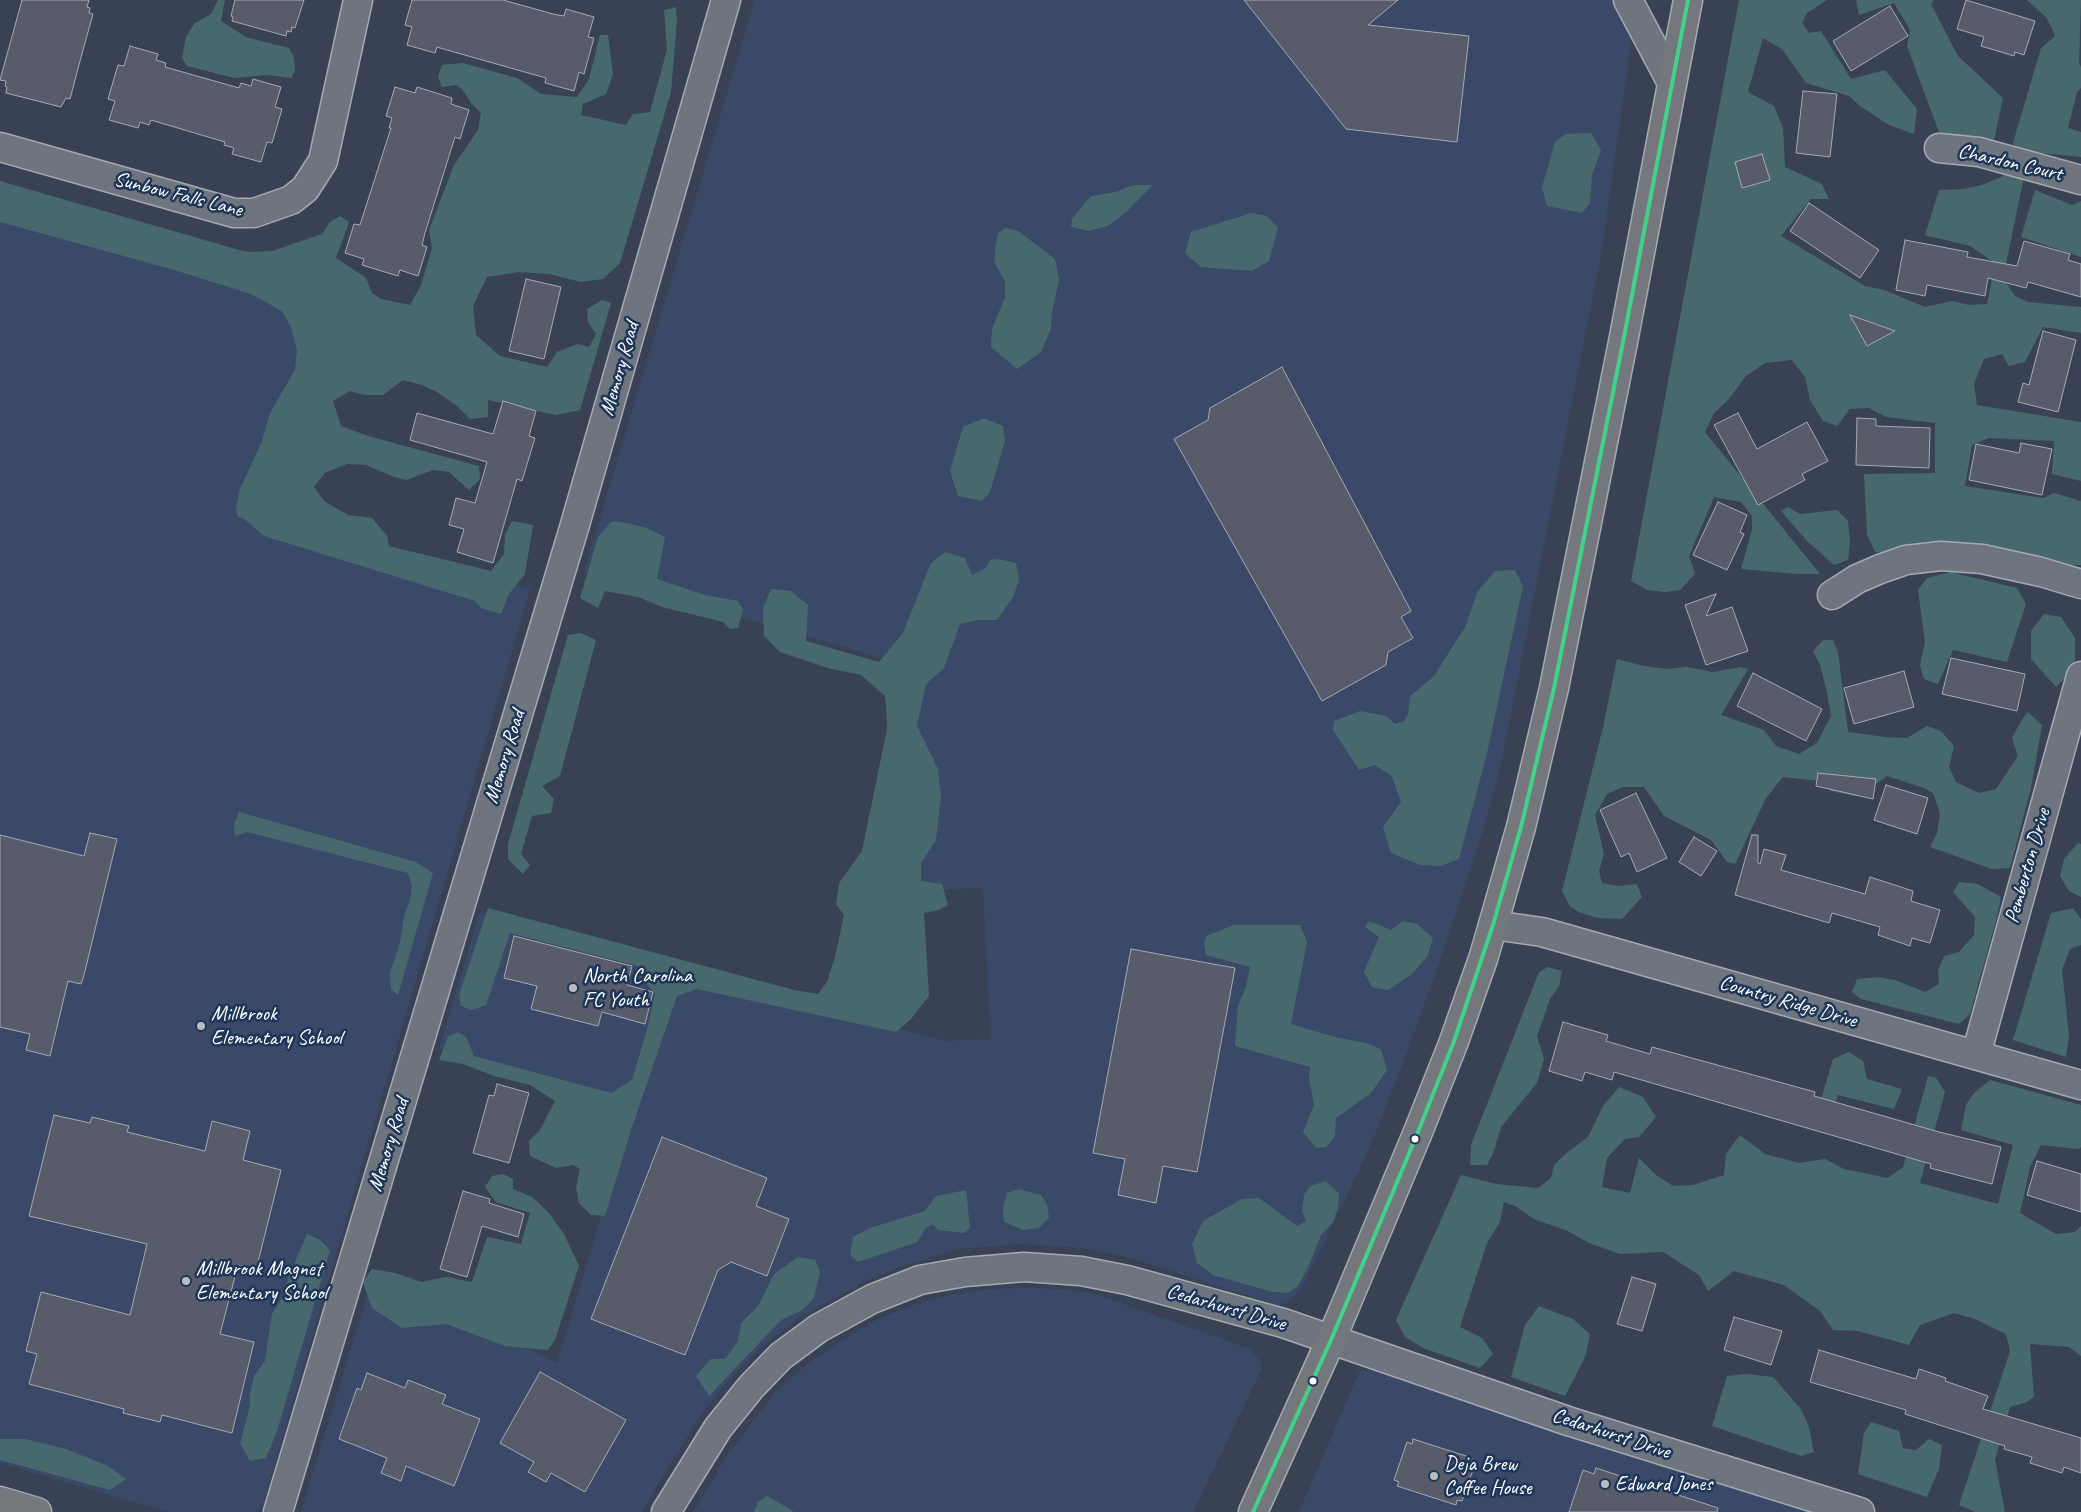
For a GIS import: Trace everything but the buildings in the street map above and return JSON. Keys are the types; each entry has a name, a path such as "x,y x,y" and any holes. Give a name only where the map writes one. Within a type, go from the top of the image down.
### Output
{"main road":[{"path":"1253,1512 1331,1340 1453,1044 1483,959 1521,828 1554,688 1624,337 1688,0"},
{"path":"0,1502 37,1512"}],"street":[{"name":"Sunbow Falls Lane","path":"0,147 234,212 254,213 290,200 305,189 323,161 358,0"},
{"name":"Memory Road","path":"278,1512 574,528 726,0"},
{"path":"1628,0 1672,82"},
{"name":"Chardon Court","path":"1939,148 1979,152 2081,180"},
{"path":"1832,595 1857,579 1880,569 1906,560 1941,556 1982,559 2041,572 2081,584"},
{"name":"Pemberton Drive","path":"1976,1055 2081,676"},
{"name":"Country Ridge Drive","path":"1493,925 1542,932 2081,1085"},
{"name":"Cedarhurst Drive","path":"666,1512 718,1428 751,1387 781,1356 819,1328 872,1299 920,1280 964,1272 1024,1266 1081,1271 1127,1280 1283,1323 1568,1421 1860,1512"}],"shaded area":[{"path":"755,0 1637,0 1602,249 1501,764 1484,827 1443,952 1403,1063 1369,1149 1301,1290 1286,1303 1277,1305 1127,1257 1083,1248 1021,1244 959,1249 903,1266 868,1280 798,1318 761,1347 728,1381 706,1408 664,1473 642,1512 301,1512 374,1273 557,1363 634,1107 439,1049 480,912 675,970 946,1041 991,1039 983,888 860,892 921,669 584,572"},
{"name":"Millbrook Elementary School","path":"0,191 354,296 292,521 530,589 263,1504 257,1512 168,1512 0,1463"},
{"path":"990,1289 1060,1289 1095,1294 1250,1349 1260,1361 1262,1368 1193,1512 694,1512 724,1461 775,1392 809,1363 842,1340 880,1318 921,1302 954,1294"},
{"path":"1360,1371 1379,1371 1817,1512 1299,1512"}],"green space":[{"path":"218,0 225,0 221,21 246,37 289,48 294,58 295,71 291,78 267,75 234,78 187,66 182,58 186,37 194,24 211,14"},
{"path":"1739,0 1827,0 1807,13 1802,23 1809,33 1821,31 1851,79 1885,70 1917,109 1914,134 1889,125 1860,106 1849,96 1806,83 1782,49 1763,38 1748,92 1774,106 1783,128 1785,167 1822,184 1829,199 1811,199 1781,236 1865,286 1884,290 1925,307 1952,301 1969,305 1987,304 1995,263 1970,246 1925,235 1939,190 1965,189 1982,185 2011,173 2024,177 2003,278 2015,296 2028,302 2081,307 2081,333 2043,327 2025,362 2009,366 2002,354 1984,359 1974,384 1977,405 2081,422 2081,481 2052,474 2054,441 1989,438 1972,445 1965,486 2043,498 2054,493 2081,501 2081,565 1875,552 1867,535 1864,474 1935,473 1935,423 1886,417 1869,408 1850,409 1837,426 1823,421 1810,400 1805,377 1792,360 1765,363 1746,376 1728,400 1714,413 1705,432 1820,574 1741,569 1752,530 1752,516 1741,502 1714,497 1689,556 1695,574 1680,590 1665,592 1647,590 1631,581"},
{"path":"1856,0 1934,0 1931,4 1958,56 2003,98 1994,140 1960,138 1939,132 1907,46 1910,30 1894,3 1859,15"},
{"path":"2027,0 2081,0 2079,63 2081,67 2081,88 2077,92 2068,128 2081,132 2081,157 2019,151 2013,143 2041,48 2055,36 2047,18"},
{"path":"676,7 677,21 671,92 620,263 603,279 581,282 550,274 519,272 487,277 473,306 476,335 500,356 547,367 557,352 578,344 589,347 596,334 588,322 587,309 602,300 611,303 580,410 556,415 488,400 488,417 470,419 457,406 437,392 422,385 403,380 383,395 364,395 350,391 333,401 341,426 368,436 479,466 480,479 469,490 449,472 433,470 406,480 366,465 347,464 325,473 314,487 324,501 348,515 372,518 387,536 389,546 491,571 504,554 505,535 512,521 533,525 525,574 509,594 501,614 481,608 475,601 264,536 247,521 237,516 236,508 240,489 262,441 270,413 295,370 297,351 291,327 282,311 251,294 171,269 0,222 0,181 246,252 272,251 322,234 330,222 340,216 349,222 336,258 366,278 372,293 381,299 410,305 421,285 432,248 429,230 454,165 478,130 481,113 471,103 462,89 456,85 442,87 438,77 442,65 463,63 517,78 541,94 577,97 589,79 600,35 608,35 613,74 606,94 583,104 581,115 626,125 633,114 650,112 667,50 664,10"},
{"path":"1591,133 1601,150 1592,175 1590,203 1582,213 1547,206 1542,187 1555,142 1566,134"},
{"path":"1133,185 1153,185 1126,212 1108,226 1089,231 1071,227 1072,219 1091,196 1115,192"},
{"path":"2035,190 2072,205 2081,201 2081,257 2021,237"},
{"path":"1251,213 1267,216 1278,227 1269,261 1252,271 1201,267 1185,253 1191,232"},
{"path":"1006,228 1018,231 1055,259 1059,280 1052,312 1051,329 1041,352 1017,369 991,347 992,329 1005,297 1005,281 994,262 996,244 998,233"},
{"path":"984,418 1003,426 1005,441 990,492 982,501 958,496 950,471 963,427"},
{"path":"1788,507 1800,514 1837,510 1848,521 1850,542 1848,560 1834,565 1807,541 1781,511"},
{"path":"612,521 647,528 665,537 657,579 705,595 738,601 743,610 738,628 730,629 723,622 662,607 638,597 605,591 598,608 580,598 598,537"},
{"path":"945,552 965,558 972,575 986,568 990,560 998,559 1016,563 1019,580 1013,597 997,620 978,620 960,624 944,668 926,684 917,726 938,769 941,797 936,840 921,863 921,881 942,884 948,905 939,910 924,913 929,996 911,1019 896,1032 697,989 677,996 631,1130 605,1216 591,1215 579,1203 576,1187 580,1169 573,1165 556,1168 530,1156 529,1141 540,1130 555,1101 530,1085 494,1076 463,1064 439,1060 448,1036 458,1032 466,1037 474,1056 611,1093 632,1080 648,1026 655,993 638,975 638,966 510,933 486,1005 472,1010 461,1006 459,995 488,908 794,990 818,994 827,982 835,957 844,915 836,904 839,883 862,851 887,729 885,696 861,675 828,668 780,652 764,636 763,608 771,589 791,591 808,605 806,641 879,662 903,633 931,563"},
{"path":"1515,570 1523,586 1487,753 1459,859 1441,866 1420,865 1391,853 1383,827 1401,802 1392,776 1375,765 1359,770 1333,730 1334,721 1360,711 1386,716 1395,724 1404,721 1408,714 1410,696 1434,676 1465,627 1478,591 1495,571"},
{"path":"1950,572 2017,588 2026,604 2007,662 1953,650 1938,684 1924,679 1920,665 1925,642 1918,590 1927,578"},
{"path":"2044,614 2061,617 2075,638 2075,660 2068,675 2056,687 2031,659 2031,631"},
{"path":"580,633 596,640 560,776 542,786 554,799 551,813 532,816 521,854 530,865 523,874 508,859 508,844 568,635"},
{"path":"1823,640 1833,640 1838,652 1848,732 1907,738 1927,726 1941,731 1954,746 1949,767 1956,782 1979,793 1996,789 2018,756 2012,738 2028,712 2042,725 2031,788 2010,868 1992,869 1930,847 1937,833 1940,813 1933,793 1924,788 1887,776 1868,790 1855,796 1831,791 1821,781 1783,777 1766,798 1735,864 1727,862 1711,840 1664,816 1644,787 1623,787 1607,794 1595,815 1604,854 1599,871 1602,883 1618,886 1637,884 1642,897 1622,919 1597,918 1579,912 1570,906 1562,891 1603,727 1617,659 1644,666 1667,669 1687,667 1713,672 1741,667 1748,669 1721,715 1764,730 1776,746 1799,754 1817,743 1831,716 1820,665 1813,651"},
{"path":"239,812 416,862 433,873 398,995 391,989 390,972 400,943 404,917 411,896 412,886 408,873 247,832 235,836 234,824"},
{"path":"2078,843 2081,844 2081,897 2069,891 2060,876 2064,859"},
{"path":"1959,882 1978,884 2001,897 1970,1014 1959,1024 1861,999 1852,992 1857,979 1879,977 1895,980 1925,992 1939,984 1938,970 1944,956 1959,952 1974,935 1975,917 1953,892"},
{"path":"2073,908 2081,919 2081,945 2070,949 2062,970 2069,1036 2066,1057 2013,1040 2051,913"},
{"path":"1369,921 1391,930 1403,921 1417,924 1433,938 1427,957 1412,974 1388,990 1372,987 1364,972 1379,937 1365,927"},
{"path":"1234,925 1300,925 1307,942 1291,1024 1335,1037 1366,1043 1381,1049 1387,1070 1371,1093 1336,1118 1335,1136 1326,1147 1316,1148 1303,1132 1314,1105 1309,1078 1310,1067 1235,1046 1238,1005 1246,987 1250,967 1206,955 1204,944 1206,936"},
{"path":"1548,967 1562,971 1559,986 1550,999 1537,1036 1544,1059 1537,1083 1501,1127 1494,1151 1487,1165 1470,1165 1471,1145 1539,972"},
{"path":"1849,1052 1863,1061 1867,1079 1902,1089 1894,1109 1838,1095 1823,1133 1817,1113 1833,1059"},
{"path":"1928,1076 1936,1078 1945,1092 1920,1183 1998,1204 2013,1145 1961,1130 1966,1105 1974,1093 1990,1080 2081,1105 2081,1147 2079,1149 2041,1145 2030,1167 2020,1213 2056,1234 2075,1232 2081,1226 2081,1356 2069,1347 2030,1344 2034,1397 2025,1403 2010,1407 1995,1460 2005,1512 1975,1512 1959,1505 2010,1351 2006,1334 1975,1319 1954,1313 1920,1325 1909,1345 1858,1331 1833,1330 1820,1311 1784,1285 1734,1271 1708,1291 1699,1275 1663,1252 1620,1254 1589,1243 1568,1231 1534,1219 1515,1206 1504,1202 1500,1222 1487,1243 1460,1327 1482,1338 1493,1354 1480,1368 1423,1348 1405,1337 1396,1320 1461,1175 1496,1184 1538,1188 1551,1178 1554,1165 1588,1137 1603,1106 1619,1087 1643,1097 1656,1117 1639,1137 1625,1139 1607,1158 1602,1187 1630,1193 1639,1158 1656,1175 1673,1186 1693,1185 1724,1175 1726,1154 1740,1135 1765,1154 1799,1163 1825,1159 1844,1169 1888,1178 1903,1167"},
{"path":"503,1174 513,1179 513,1189 532,1197 548,1212 564,1234 579,1266 555,1340 548,1350 505,1346 446,1324 402,1328 372,1308 363,1282 372,1269 395,1273 422,1282 446,1277 472,1282 487,1237 521,1244 530,1213 496,1202 485,1187 492,1176"},
{"path":"1326,1181 1339,1194 1338,1207 1333,1222 1321,1235 1307,1270 1298,1286 1288,1293 1273,1292 1213,1275 1197,1263 1192,1244 1203,1221 1242,1199 1259,1198 1297,1226 1306,1221 1302,1211 1304,1195 1310,1186"},
{"path":"1019,1189 1041,1195 1047,1204 1049,1218 1039,1228 1023,1230 1004,1222 1003,1208 1007,1193"},
{"path":"966,1190 970,1228 964,1233 938,1230 933,1224 926,1228 917,1242 858,1262 850,1255 853,1237 870,1228 925,1211 936,1196"},
{"path":"307,1234 320,1240 330,1250 277,1431 266,1458 250,1461 240,1443 250,1406 250,1394 254,1376 265,1361 272,1314 285,1293 289,1276"},
{"path":"798,1257 815,1260 820,1272 814,1298 801,1311 781,1320 709,1396 696,1376 711,1359 725,1359 738,1341 741,1323 758,1306 774,1274"},
{"path":"1539,1306 1573,1319 1590,1334 1585,1357 1565,1396 1511,1377 1525,1325"},
{"path":"1747,1374 1773,1377 1801,1409 1809,1427 1814,1452 1801,1456 1712,1426 1727,1376"},
{"path":"1871,1422 1899,1431 1903,1448 1916,1450 1929,1439 1942,1445 1939,1469 1927,1497 1858,1474 1864,1433"},
{"path":"0,1439 25,1439 66,1449 108,1466 126,1479 110,1490 0,1460"},
{"path":"767,1496 793,1512 754,1512 758,1502"}],"transit line":[{"path":"1253,1512 1331,1340 1418,1132 1453,1044 1493,925 1521,827 1554,688 1624,337 1688,0"}],"place":[{"name":"North Carolina FC Youth","path":"573,988"},
{"name":"Millbrook Elementary School","path":"201,1026"},
{"name":"Millbrook Magnet Elementary School","path":"186,1281"},
{"name":"Deja Brew Coffee House","path":"1434,1476"},
{"name":"Edward Jones","path":"1605,1484"}]}
